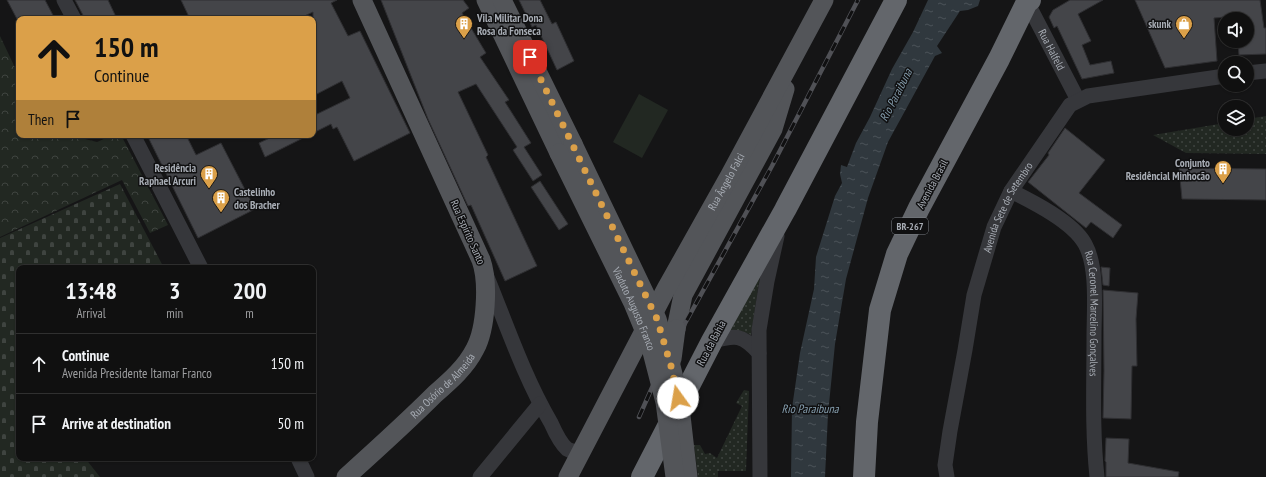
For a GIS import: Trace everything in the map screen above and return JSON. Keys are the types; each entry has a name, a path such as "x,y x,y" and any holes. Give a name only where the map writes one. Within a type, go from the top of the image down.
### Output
{"highway":[{"path":"784,210 896,0"},
{"name":"Avenida Brasil","path":"864,477 867,422 880,310 896,254 1028,1"},
{"name":"Rua da Bahia","path":"642,477 712,341 784,210"}],"main road":[{"name":"Rua Espírito Santo","path":"362,0 484,266"},
{"path":"486,0 566,148"},
{"path":"502,0 566,148"},
{"name":"Rua Ângelo Falci","path":"582,451 666,290 824,0"},
{"path":"671,366 676,329 683,295 773,129 795,55"},
{"name":"Viaduto Augusto Franco","path":"566,148 657,319 671,366 680,405 688,477"},
{"name":"Viaduto Augusto Franco","path":"566,148 650,344 665,402 675,477"},
{"name":"Rua Osório de Almeida","path":"346,477 464,367 475,350 482,334 485,291 484,266"},
{"path":"568,477 582,451"}],"street":[{"path":"64,0 72,16"},
{"name":"Rua Halfeld","path":"1028,1 1078,100"},
{"path":"1254,72 1266,71"},
{"name":"Avenida Sete de Setembro","path":"947,477 945,465 950,431 974,295 994,227 1011,191 1070,104 1088,96 1218,77"},
{"path":"135,138 199,265"},
{"name":"Rua Ceronel Marcelino Gonçalves","path":"1011,191 1062,221 1078,234 1089,252 1094,280 1094,448 1097,477"},
{"path":"760,477 759,330 761,309 784,210"},
{"name":"Rua Espírito Santo","path":"484,266 518,355 540,404 566,448 571,451 582,451"},
{"path":"712,341 730,337 742,338 749,342 759,353"},
{"path":"480,477 540,404"},
{"path":"299,461 307,477"}],"green space":[{"path":"0,36 16,70 16,138 81,138 97,142 106,138 123,138 168,225 150,233 122,180 0,237"},
{"path":"639,94 668,110 642,158 613,142"},
{"path":"1266,116 1266,154 1186,153 1153,135 1218,124 1218,136 1254,136 1254,118"},
{"path":"120,184 162,265 16,265 16,461 87,461 100,477 0,477 0,238"},
{"path":"762,263 751,335 738,331 724,333"},
{"path":"744,390 749,391 746,471 718,471 718,477 698,477 694,445 700,445 705,454 710,453 717,458 742,406 736,403"}],"water":[{"name":"Rio Paraibuna","path":"928,0 980,0 978,6 960,11 937,46 942,53 935,56 888,142 868,198 846,279 835,344 828,414 825,477 791,477 792,408 800,353 814,289 816,257 835,196 842,183 840,174 841,165 847,167 856,143"}],"building":[{"path":"7,0 45,0 53,16 16,16"},
{"path":"75,0 108,0 116,16 83,16"},
{"path":"181,0 337,0 331,3 348,36 360,31 410,133 354,161 337,127 333,129 331,124 316,132 316,115 350,98 342,81 316,94 316,16 313,16 313,12 304,16 189,16"},
{"path":"381,0 463,0 469,8 462,13 486,53 480,57 509,100 505,102 531,143 524,147 542,175 533,181 513,150 517,147 476,84 458,92 488,155 486,157 537,266 505,281 471,205 468,206 428,119"},
{"path":"519,0 540,0 552,24 556,22 574,61 557,70 536,25 532,27"},
{"path":"1070,0 1103,0 1078,14 1091,41 1082,45 1090,65 1111,61 1114,73 1082,79 1057,26 1054,28 1049,17 1053,10"},
{"name":"skunk","path":"1135,0 1260,0 1264,28 1266,28 1266,54 1239,55 1238,48 1254,48 1254,12 1218,12 1218,18 1214,18 1217,61 1165,68"},
{"path":"1065,128 1105,160 1079,193 1122,225 1113,238 1091,222 1086,228 1028,182 1049,155 1048,153"},
{"path":"148,138 188,138 196,155 221,143 255,209 198,238"},
{"path":"270,138 303,138 265,157 259,143"},
{"name":"Conjunto Residêncial Minhocão","path":"1179,168 1266,169 1266,200 1182,199"},
{"path":"540,181 568,224 559,230 531,187"},
{"path":"1101,267 1110,268 1109,286 1103,285"},
{"path":"1103,290 1138,293 1136,319 1137,366 1132,366 1131,419 1103,418"},
{"path":"1106,438 1129,439 1128,463 1179,472 1178,477 1106,477"}],"railway":[{"path":"639,417 662,365 772,166 858,0"}],"place":[{"name":"Vila Militar Dona Rosa da Fonseca","path":"464,39"},
{"name":"skunk","path":"1184,39"},
{"name":"Conjunto Residêncial Minhocão","path":"1223,184"},
{"name":"Residência Raphael Arcuri","path":"209,189"},
{"name":"Castelinho dos Bracher","path":"221,213"}],"route":[{"path":"530,57 657,319 671,366 678,398"}]}
